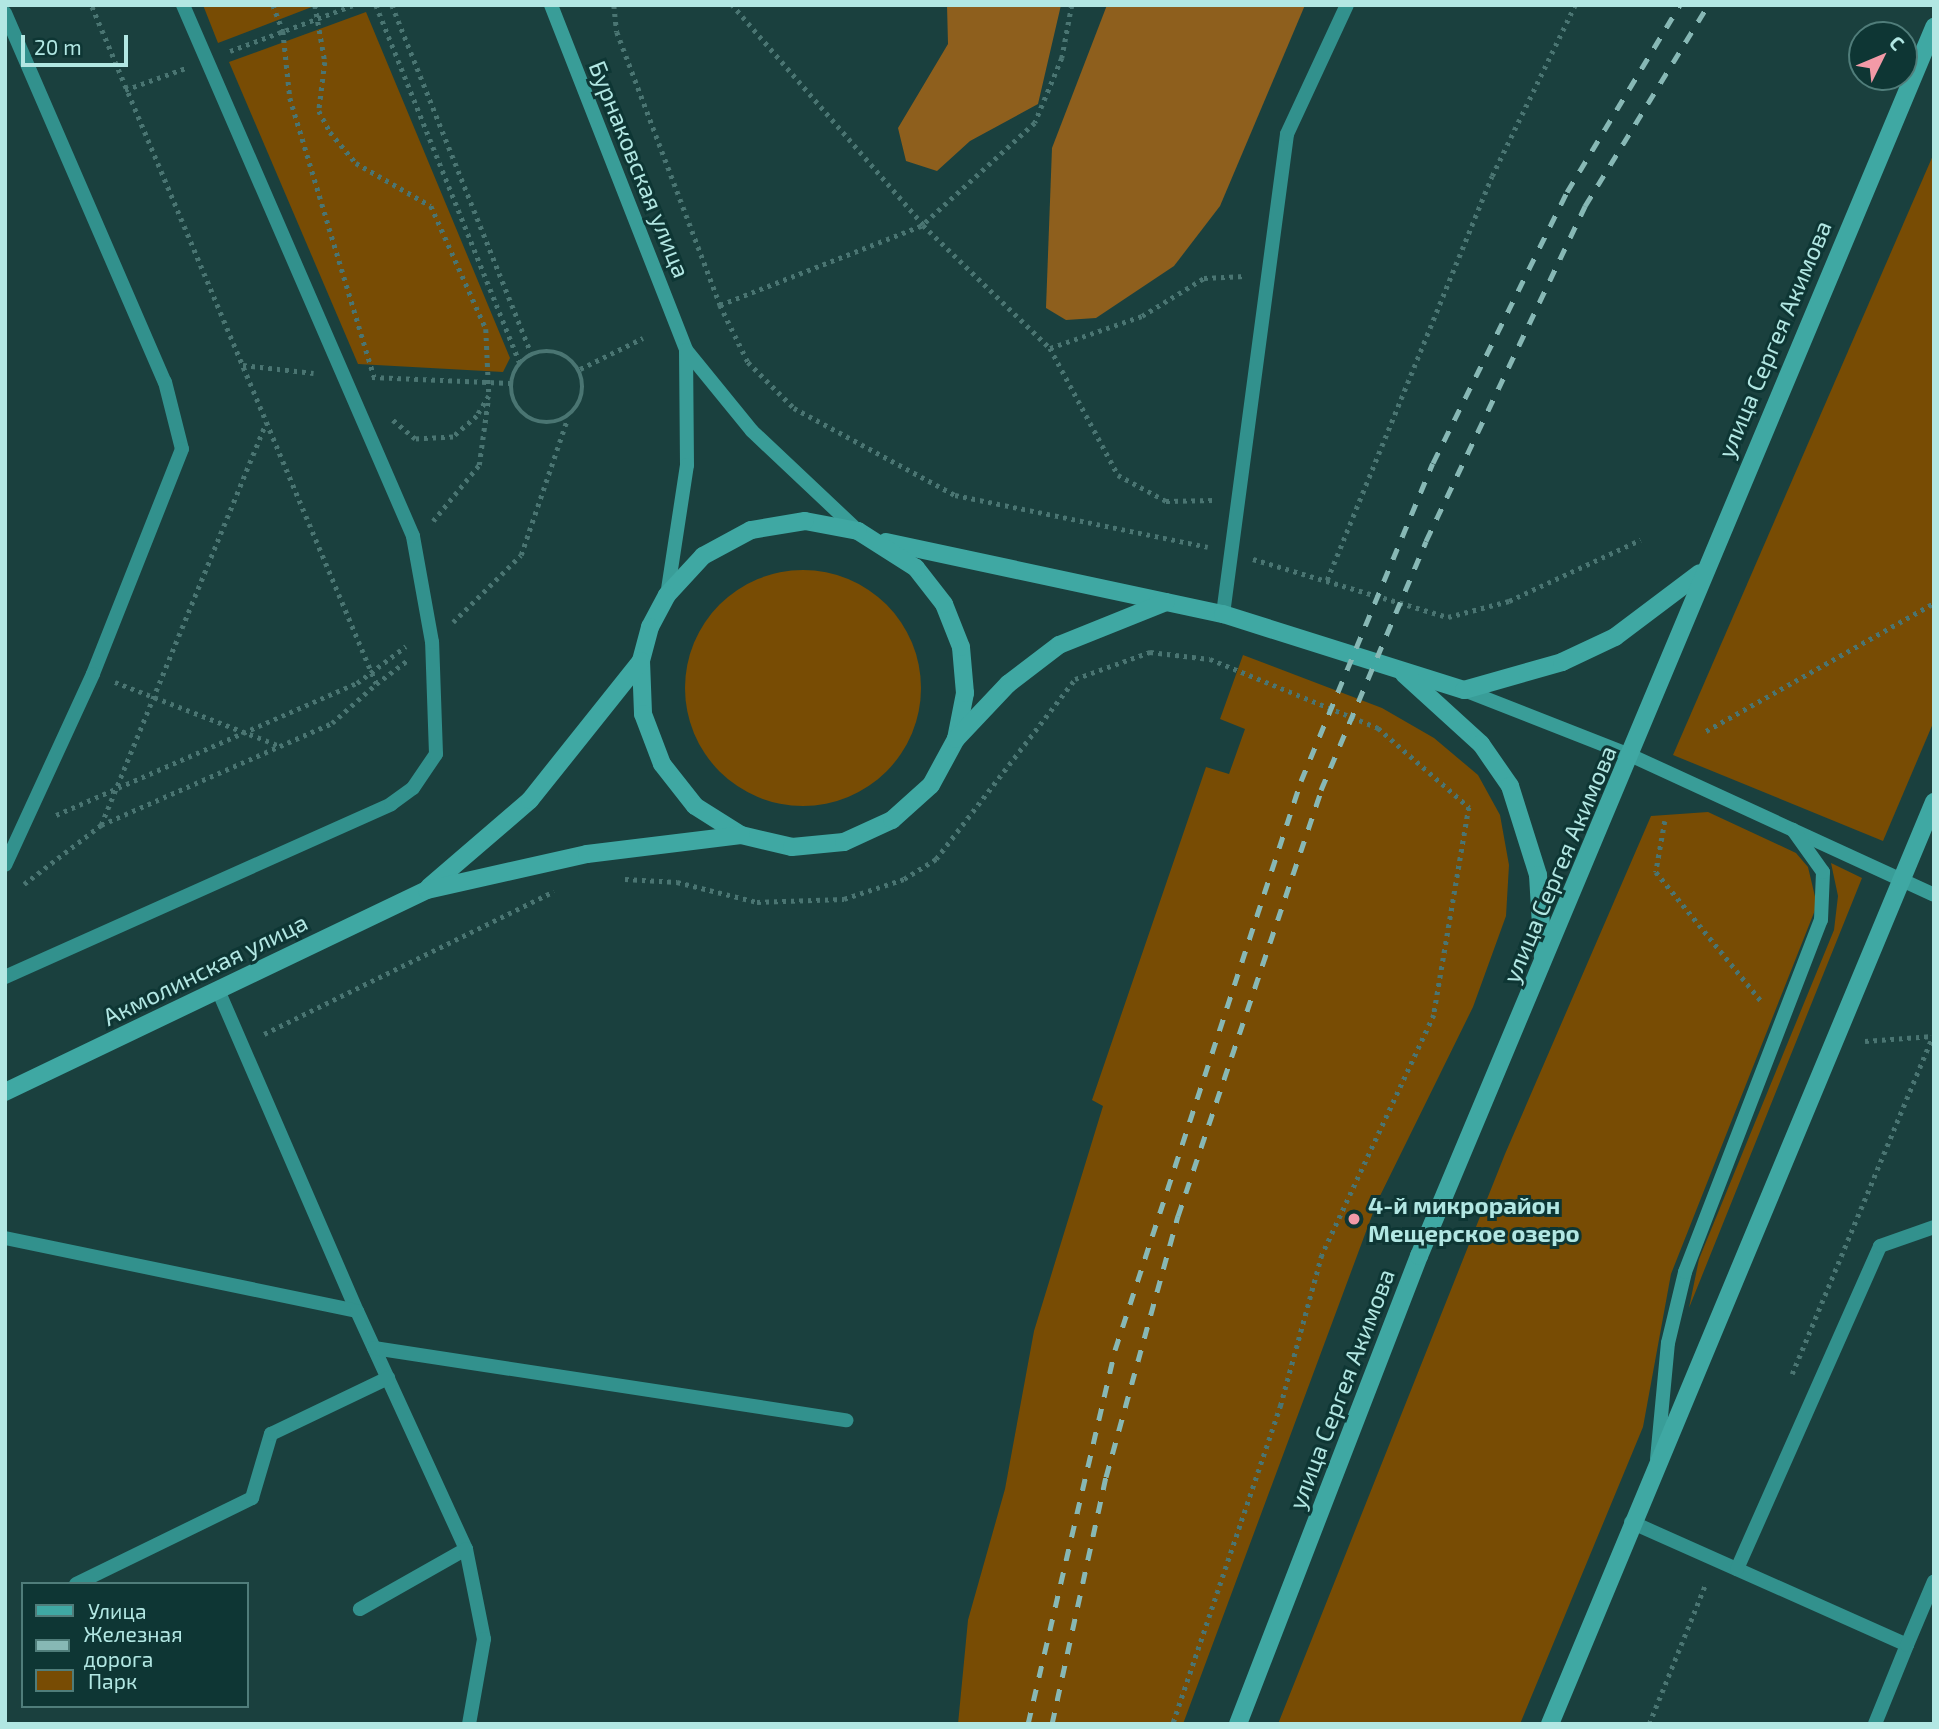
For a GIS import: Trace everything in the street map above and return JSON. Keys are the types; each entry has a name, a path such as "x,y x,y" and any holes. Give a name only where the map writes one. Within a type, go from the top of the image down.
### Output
{"main road":[{"name":"Бурнаковская улица","path":"551,5 686,350"},
{"name":"улица Сергея Акимова","path":"1238,1724 1419,1256 1632,756 1700,573 1934,27"},
{"path":"686,350 752,431 858,531"},
{"path":"427,890 530,800 641,661 667,595 687,466 686,350"},
{"path":"667,595 703,556 751,530 805,522 858,531 879,541 916,568 944,604 961,647 965,693 956,739"},
{"path":"879,541 1223,614 1320,640 1401,672 1464,690 1632,756 1934,895"},
{"path":"1464,690 1562,662 1615,637 1700,573"},
{"path":"641,661 642,714 662,764 695,806 741,835 792,847 856,836 892,820 930,785 956,739 1008,684 1059,645 1166,602"},
{"path":"1401,672 1481,744 1510,786 1538,875 1544,965"},
{"path":"1550,1724 1631,1521 1656,1470 1934,802"},
{"path":"1656,1470 1668,1343 1685,1272 1821,920 1823,872 1793,830"},
{"path":"427,890 587,854 741,835"},
{"name":"Акмолинская улица","path":"5,1092 427,890"}],"lane":[{"path":"5,977 391,804 413,788 436,754 431,635 413,536 183,5"},
{"path":"1223,614 1242,499 1287,134 1347,5"},
{"path":"5,13 165,382 182,449 93,674 5,865"},
{"path":"218,990 357,1311 466,1549 484,1639 469,1724"},
{"path":"1737,1569 1880,1246 1934,1227"},
{"path":"5,1238 357,1311"},
{"path":"374,1348 847,1420"},
{"path":"80,1582 252,1498 271,1434 388,1378"},
{"path":"1631,1521 1907,1645"},
{"path":"360,1609 466,1549"},
{"path":"1875,1724 1934,1581"}],"path":[{"path":"91,5 376,684"},
{"path":"273,5 283,31 290,97 377,386"},
{"path":"314,5 320,18 326,62 319,111 356,163 431,206 486,329 489,396 480,465 431,524"},
{"path":"125,90 354,5"},
{"path":"376,5 520,363"},
{"path":"392,5 531,352"},
{"path":"614,5 617,32 720,305 748,362 794,408 955,495 1234,554 1448,617 1509,601 1640,540"},
{"path":"732,5 923,225 1050,348 1118,475 1166,501 1242,499"},
{"path":"720,305 923,225 1035,123 1062,58 1072,5"},
{"path":"1327,580 1492,176 1574,5"},
{"path":"1050,348 1142,316 1204,278 1268,275"},
{"path":"580,369 643,338"},
{"path":"567,420 543,424 531,419 517,407 511,383 520,363 531,352 550,348 580,369"},
{"path":"243,365 343,376 511,383"},
{"path":"16,889 101,825 332,723 521,555 567,420 582,394 580,369"},
{"path":"389,414 415,439 453,437 489,396"},
{"path":"101,825 150,695 266,421"},
{"path":"1706,731 1934,603"},
{"path":"21,830 245,732 371,672 431,635"},
{"path":"93,674 281,746"},
{"path":"1172,1724 1282,1405 1322,1255 1434,1015 1469,807"},
{"path":"1665,821 1656,872 1763,1003"},
{"path":"1866,1041 1934,1036"}],"green space":[{"path":"203,5 317,5 218,43"},
{"path":"366,12 510,358 503,372 358,364 229,62"},
{"path":"1934,153 1934,721 1883,841 1673,755"},
{"path":"803,570 848,579 878,597 894,613 912,643 921,688 912,733 894,763 878,779 848,797 803,806 758,797 728,779 712,763 694,733 685,688 694,643 712,613 728,597 758,579"},
{"path":"1243,655 1382,708 1434,738 1478,775 1500,815 1509,865 1506,916 1473,1007 1377,1202 1183,1724 958,1724 968,1620 1005,1489 1034,1331 1103,1106 1092,1100 1206,767 1229,774 1245,729 1220,719"},
{"path":"1708,812 1796,853 1808,867 1817,905 1671,1274 1643,1427 1520,1724 1278,1724 1505,1154 1651,816"},
{"path":"1831,863 1862,878 1689,1308 1699,1259 1834,930 1838,896"}],"shaded area":[{"path":"947,5 1061,5 1038,104 970,141 937,171 906,161 898,128 948,44"},
{"path":"1107,5 1305,5 1220,206 1174,266 1096,318 1066,320 1046,308 1052,148"}],"railway":[{"path":"1028,1724 1115,1350 1301,781 1433,463 1567,192 1680,5"},
{"path":"1052,1724 1106,1477 1178,1216 1321,790 1426,541 1585,206 1708,5"}],"place":[{"name":"4-й микрорайон Мещерское озеро","path":"1354,1219"}]}
